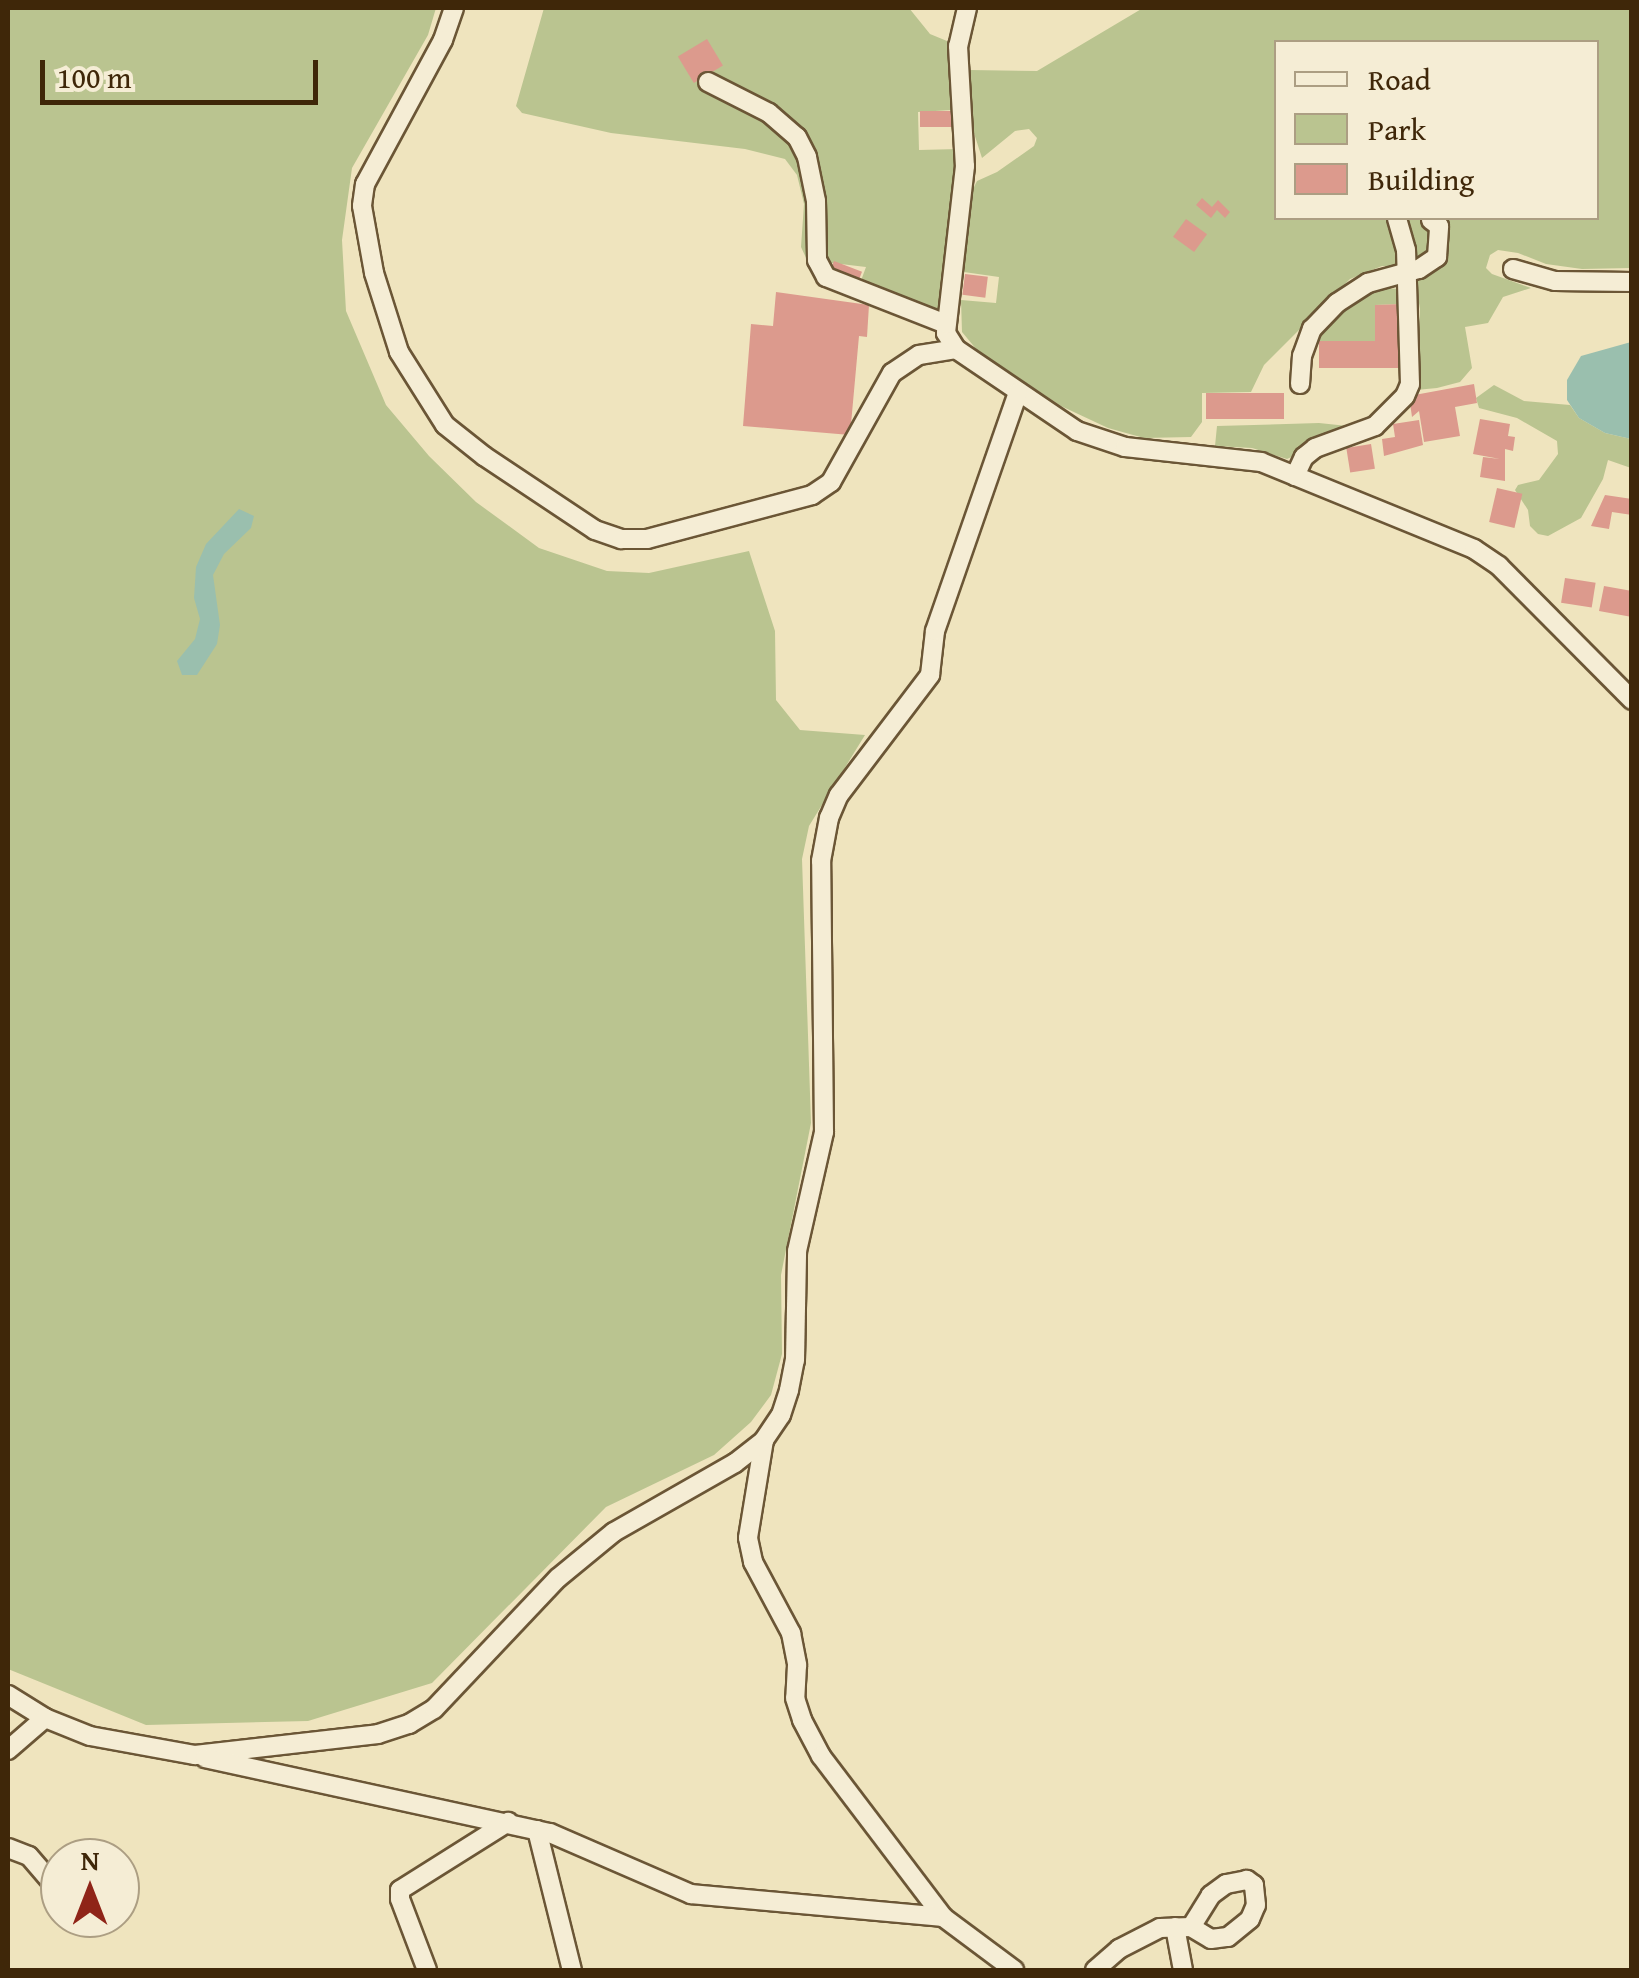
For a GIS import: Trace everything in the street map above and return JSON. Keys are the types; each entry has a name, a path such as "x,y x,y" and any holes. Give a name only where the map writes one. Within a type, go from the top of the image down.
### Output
{"street":[{"path":"454,8 444,40 365,184 362,206 374,272 399,352 445,425 484,456 596,530 621,540 647,538 812,496 831,482 892,373 919,355 956,349"},
{"path":"967,8 958,46 965,166 946,324 956,349 1077,431 1125,447 1261,462 1474,549 1499,566 1632,700"},
{"path":"708,82 769,113 797,137 808,157 816,200 817,260 826,277 946,324"},
{"path":"1295,476 1304,457 1314,448 1376,426 1406,396 1410,384 1406,250 1398,220"},
{"path":"1300,384 1302,356 1312,329 1337,303 1368,283 1406,274 1437,257 1439,226 1432,220"},
{"path":"1513,270 1555,281 1632,282"},
{"path":"195,1755 378,1734 409,1724 434,1709 558,1578 614,1532 735,1464 764,1440 781,1415 795,1360 797,1251 824,1132 821,862 829,818 840,795 930,675 935,632 1018,392"},
{"path":"764,1440 748,1538 753,1562 791,1634 797,1665 795,1698 802,1720 821,1756 943,1917 1014,1970"},
{"path":"8,1695 38,1724"},
{"path":"8,1725 38,1724 508,1822 538,1830 690,1894 943,1917"},
{"path":"8,1750 38,1724"},
{"path":"427,1970 400,1890 508,1822"},
{"path":"538,1830 572,1970"},
{"path":"8,1848 28,1856 40,1870"},
{"path":"1106,1966 1160,1928 1183,1927 1184,1970"}],"green space":[{"path":"8,8 436,8 428,35 352,168 342,240 346,311 386,405 429,456 476,502 539,548 607,571 649,573 749,551 775,631 776,700 800,730 865,735 809,826 802,859 811,1123 781,1275 782,1354 771,1395 751,1422 714,1455 606,1507 432,1683 308,1721 146,1725 8,1669"},
{"path":"544,8 909,8 930,34 947,41 952,69 952,110 918,112 919,150 959,149 942,315 859,286 866,267 807,260 801,247 804,204 797,175 785,159 745,149 611,133 522,113 516,106"},
{"path":"1143,8 1631,8 1631,268 1582,269 1546,264 1498,250 1490,255 1486,268 1492,274 1531,288 1503,297 1488,323 1465,327 1472,368 1460,382 1416,390 1420,309 1415,279 1399,266 1382,266 1350,279 1264,365 1251,392 1202,393 1202,422 1191,437 1144,438 1108,428 1061,406 977,350 962,332 961,300 996,303 999,277 964,272 973,189 977,181 1034,146 1037,138 1029,129 1015,131 982,158 971,124 969,70 1037,71"},
{"path":"1400,289 1402,304 1375,305 1375,341 1319,341 1330,317 1372,290"},
{"path":"1494,385 1524,401 1570,405 1579,418 1605,433 1631,439 1631,468 1608,460 1603,479 1581,518 1548,536 1538,534 1530,526 1528,510 1515,490 1518,485 1539,480 1558,454 1557,441 1517,418 1479,408 1476,398"},
{"path":"1319,423 1357,427 1287,459 1252,448 1215,446 1217,426"}],"shaded area":[{"path":"1632,342 1631,439 1605,433 1579,418 1567,400 1567,380 1581,356"},
{"path":"239,509 254,516 251,528 224,554 213,575 220,625 217,644 197,675 182,675 177,661 195,639 200,619 194,598 196,567 206,544"}],"building":[{"path":"707,39 723,66 694,83 678,57"},
{"path":"920,111 955,111 955,127 920,127"},
{"path":"1202,198 1212,207 1218,200 1230,212 1225,218 1217,210 1211,218 1196,205"},
{"path":"1186,219 1207,234 1194,252 1173,237"},
{"path":"834,261 862,272 857,284 829,273"},
{"path":"965,274 988,277 985,298 962,295"},
{"path":"776,292 869,305 867,337 859,336 850,435 743,426 751,324 773,326"},
{"path":"1402,304 1403,368 1319,368 1319,341 1375,341 1375,305"},
{"path":"1474,384 1477,403 1455,407 1460,436 1424,442 1419,411 1412,417 1409,396"},
{"path":"1206,393 1284,393 1284,419 1206,419"},
{"path":"1480,419 1510,424 1508,436 1515,437 1513,451 1505,449 1505,481 1480,477 1483,457 1500,459 1473,454"},
{"path":"1419,420 1423,445 1384,456 1382,439 1395,437 1393,424"},
{"path":"1371,444 1375,469 1350,473 1346,448"},
{"path":"1497,488 1522,494 1514,528 1489,522"},
{"path":"1605,495 1632,499 1632,515 1612,512 1609,529 1591,526"},
{"path":"1565,578 1596,583 1592,608 1561,603"},
{"path":"1604,586 1632,591 1632,617 1599,611"}]}
